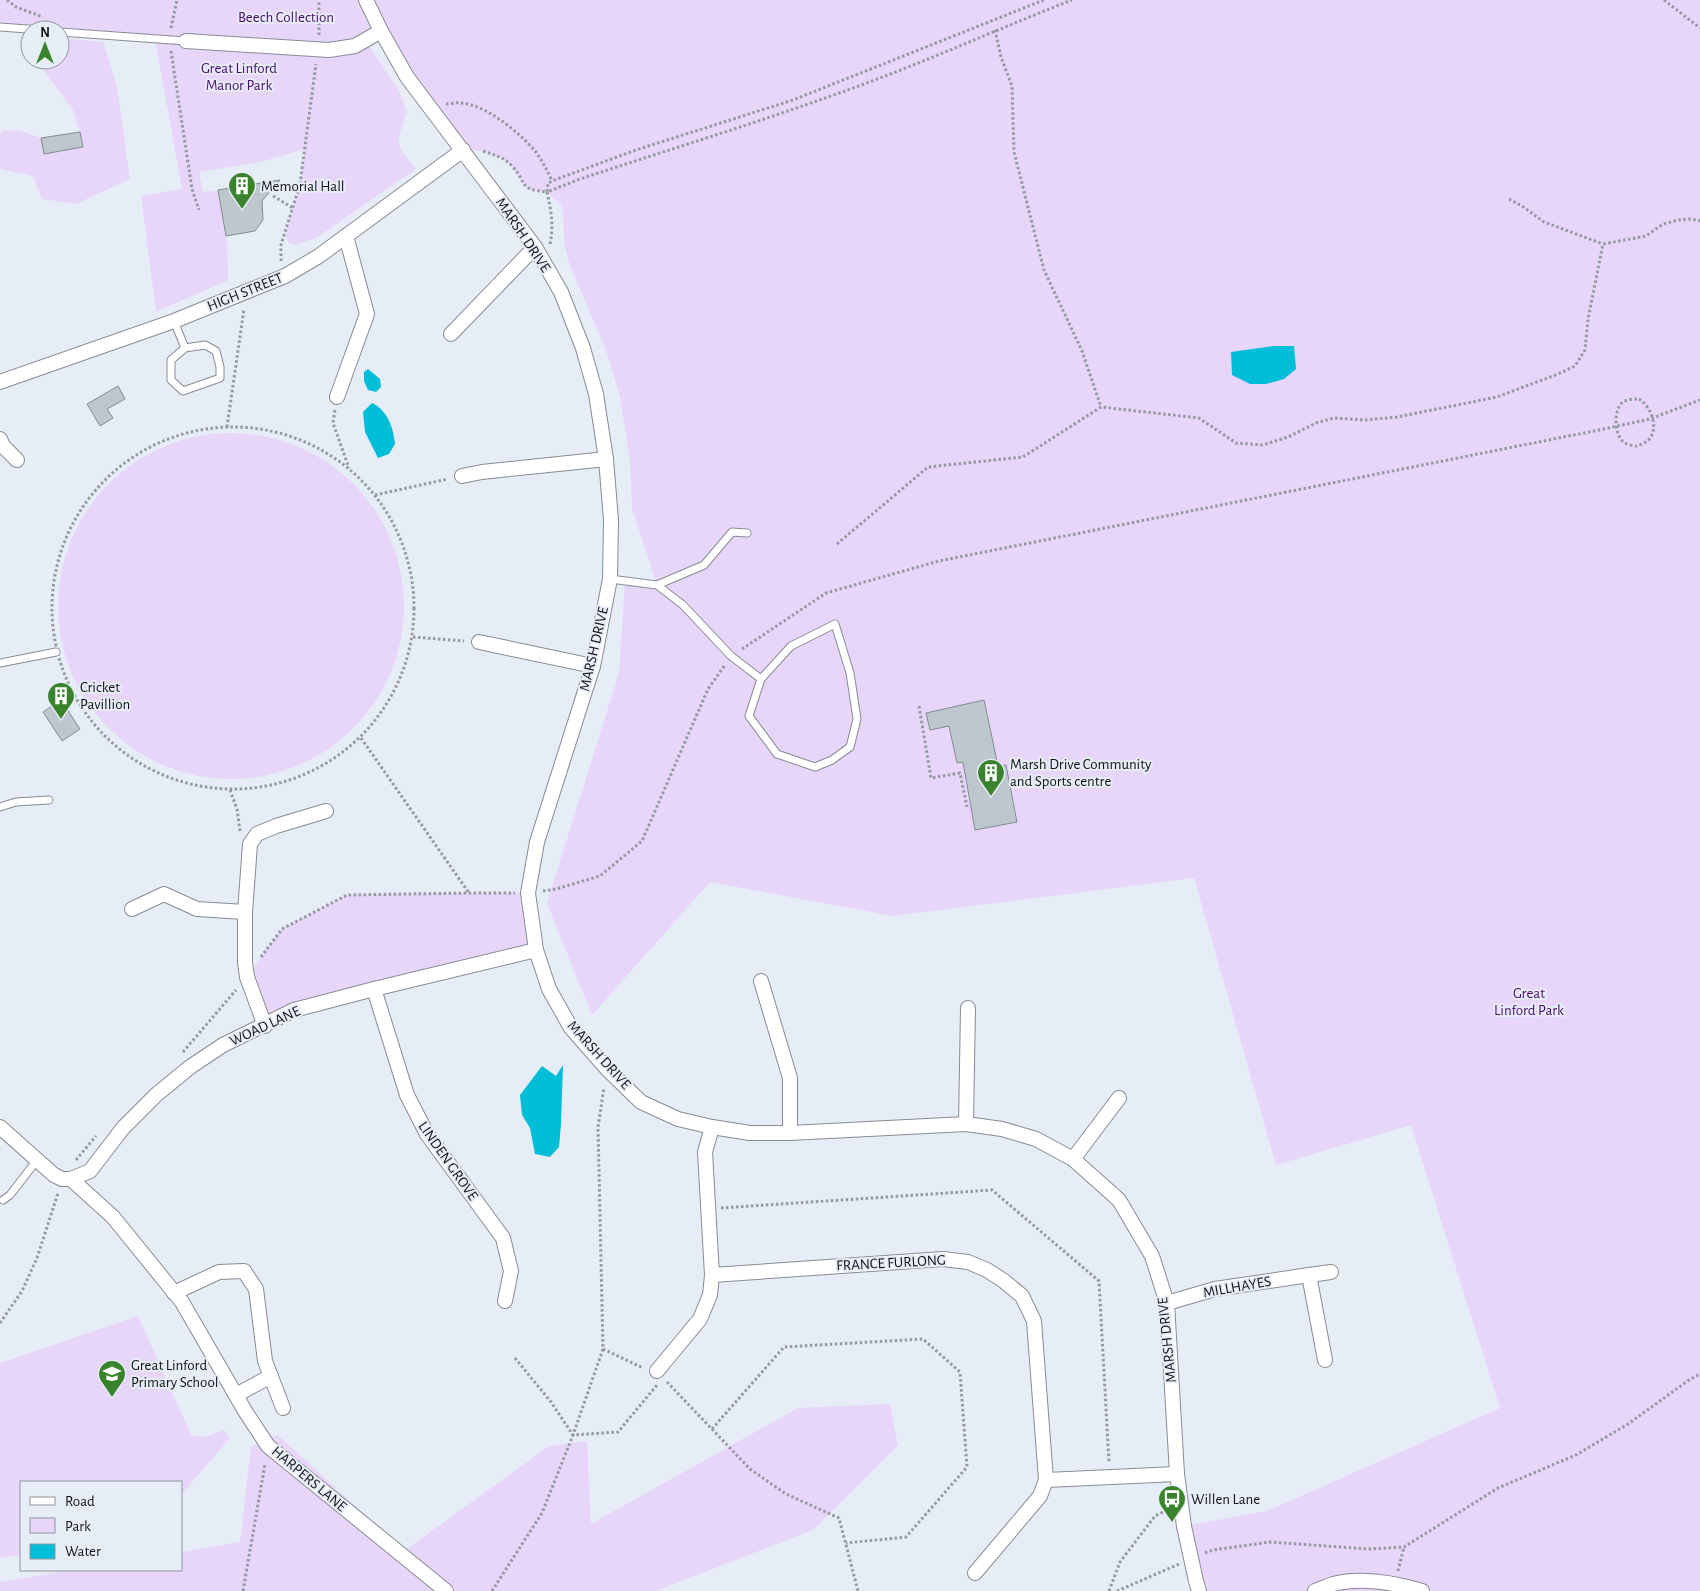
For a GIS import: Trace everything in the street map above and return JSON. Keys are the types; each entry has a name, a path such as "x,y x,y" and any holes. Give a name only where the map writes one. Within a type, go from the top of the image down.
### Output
{"street":[{"name":"MARSH DRIVE","path":"366,0 407,77 535,247 561,292 583,348 596,394 606,459 611,520 610,579 592,666 537,842 528,894 536,950 550,989 571,1028 607,1069 641,1102 678,1119 750,1133 790,1133 966,1124 1002,1129 1036,1139 1073,1159 1119,1200 1152,1256 1167,1303 1177,1474 1184,1526 1197,1586"},
{"path":"186,41 329,50 355,46 381,31"},
{"name":"HIGH STREET","path":"0,382 174,321 285,276 319,256 463,150"},
{"path":"337,397 367,314 346,236"},
{"path":"451,334 535,247"},
{"path":"0,439 3,446 17,460"},
{"path":"462,476 482,472 606,459"},
{"path":"479,642 592,666"},
{"path":"264,1026 247,976 245,962 245,912 250,844 256,834 326,811"},
{"path":"132,909 164,894 197,909 245,912"},
{"name":"WOAD LANE","path":"70,1179 90,1172 123,1128 156,1095 190,1067 223,1045 294,1010 374,988 536,950"},
{"path":"762,981 790,1078 790,1133"},
{"name":"LINDEN GROVE","path":"374,988 407,1095 427,1134 504,1238 511,1271 505,1301"},
{"path":"966,1124 968,1008"},
{"path":"1073,1159 1119,1098"},
{"path":"0,1127 54,1175 62,1179 70,1179"},
{"path":"660,1374 700,1318 710,1295 712,1274 705,1152 712,1127"},
{"name":"HARPERS LANE","path":"70,1179 113,1217 182,1302 268,1446 446,1591"},
{"name":"FRANCE FURLONG","path":"712,1274 943,1259 968,1262 987,1270 1022,1296 1034,1322 1046,1480"},
{"path":"174,1293 219,1272 244,1271 256,1289 265,1360 283,1408"},
{"name":"MILLHAYES","path":"1167,1303 1215,1289 1331,1272"},
{"path":"1309,1275 1325,1360"},
{"path":"236,1395 271,1376"},
{"path":"975,1573 1040,1496 1046,1480 1177,1474"},
{"path":"1314,1591 1333,1584 1360,1582 1395,1584 1422,1591"}],"lane":[{"path":"0,28 20,29"},
{"path":"70,33 186,41"},
{"path":"174,321 185,348"},
{"path":"205,345 216,351 220,367 220,378 183,391 177,386 171,380 171,360 185,348 205,345"},
{"path":"657,585 704,565 732,532 747,533"},
{"path":"610,579 657,585 683,604 731,656 761,678"},
{"path":"835,624 850,673 857,719 850,747 832,760 814,768 777,754 749,716 761,678 791,646 835,624"},
{"path":"0,663 56,652"},
{"path":"0,807 16,802 49,800"},
{"path":"2,1200 10,1195 37,1160"}],"path":[{"path":"177,0 169,40 192,188 199,210"},
{"path":"285,276 281,258 281,245 300,184 318,50 319,0"},
{"path":"542,259 550,248 552,233 552,214 547,192 548,183 636,150 793,100 1044,0"},
{"path":"463,150 483,151 501,156 512,166 523,185 534,191 547,192 798,108 874,80 1072,0"},
{"path":"1664,0 1700,28"},
{"path":"994,30 1001,57 1012,86 1014,152 1044,270 1082,352 1101,407"},
{"path":"432,110 446,104 462,102 487,111 516,132 534,150 546,166 552,181"},
{"path":"273,196 294,208"},
{"path":"1508,199 1522,206 1544,222 1603,244 1646,236 1663,224 1678,220 1691,219 1700,221"},
{"path":"838,544 928,468 1023,457 1101,407 1199,418 1236,442 1263,445 1288,437 1316,423 1334,418 1365,420 1397,417 1497,397 1574,366 1585,350 1588,320 1603,244"},
{"path":"227,427 247,292"},
{"path":"337,397 333,423 349,469"},
{"path":"1639,399 1650,410 1653,430 1651,437 1637,446 1625,443 1621,439 1617,426 1617,411 1626,400 1639,399"},
{"path":"227,427 271,431 313,445 349,469 375,495 400,538 414,587 413,637 395,692 361,738 322,767 278,785 230,790 172,780 119,751 79,707 56,652 50,598 62,546 88,499 126,461 158,444 174,436 227,427"},
{"path":"375,495 462,476"},
{"path":"413,637 479,642"},
{"path":"919,706 931,778 960,773 967,807"},
{"path":"361,738 469,892"},
{"path":"492,1591 542,1513 573,1435 603,1349 598,1127 607,1069"},
{"path":"712,1429 784,1347 923,1339 960,1372 967,1467 906,1537 846,1542"},
{"path":"603,1349 660,1374 750,1469 786,1494 839,1518 858,1591"},
{"path":"516,1358 551,1402 573,1435"},
{"path":"573,1435 618,1432 660,1374"},
{"path":"1204,1554 1213,1550 1270,1542 1368,1549 1404,1547 1498,1488 1576,1455 1606,1438 1688,1380 1700,1374"},
{"path":"243,1591 268,1446"},
{"path":"1110,1591 1120,1562 1155,1516 1181,1504"},
{"path":"1395,1584 1404,1547"},
{"path":"1116,1591 1186,1561"}],"green space":[{"path":"0,0 1700,0 1700,1591 1199,1591 1184,1526 1267,1511 1500,1408 1411,1125 1276,1165 1194,878 893,916 710,882 592,1015 547,903 619,673 625,581 657,585 632,508 630,460 620,397 605,347 569,263 564,242 563,207 547,192 534,191 523,185 512,166 501,157 483,151 463,150 381,31 366,41 399,91 407,112 399,142 404,153 416,169 316,238 295,245 289,243 285,235 300,184 305,149 260,162 199,172 203,192 218,190 227,243 228,280 156,312 141,196 182,189 155,39 70,31 70,20 20,20 20,29 0,28"},
{"path":"70,39 103,42 117,86 130,179 76,204 42,199 33,176 1,169 0,135 2,131 19,130 41,138 44,154 83,147 73,110 45,70 70,70"},
{"path":"231,433 265,437 297,447 327,463 353,484 374,510 390,540 400,572 404,606 400,640 390,672 374,702 353,728 327,749 297,765 265,775 231,779 197,775 165,765 135,749 109,728 88,702 72,672 62,640 58,606 62,572 72,540 88,510 109,484 135,463 165,447 197,437"},
{"path":"528,893 536,950 374,989 265,1026 247,977 282,929 347,895"},
{"name":"Great Linford Primary School","path":"138,1316 191,1435 206,1437 224,1430 230,1438 182,1494 182,1481 20,1481 20,1555 0,1558 0,1363"},
{"path":"890,1404 898,1445 813,1530 656,1591 0,1591 0,1582 66,1571 182,1571 182,1552 240,1542 251,1447 278,1435 404,1551 549,1446 587,1441 591,1524 798,1408"}],"water":[{"path":"1273,346 1294,346 1296,369 1284,379 1266,384 1250,384 1232,375 1231,352"},
{"path":"368,369 380,379 381,387 376,392 368,390 364,381 364,372"},
{"path":"372,403 382,410 389,420 395,444 389,454 378,458 365,432 363,412"},
{"path":"563,1065 559,1147 550,1157 535,1154 530,1128 522,1115 520,1095 542,1066 556,1076"}],"building":[{"path":"80,132 83,147 44,154 41,138"},
{"name":"Memorial Hall","path":"280,180 262,201 263,220 255,231 226,236 218,190"},
{"path":"118,386 125,399 107,409 113,418 100,426 87,404"},
{"name":"Cricket Pavillion","path":"61,700 80,729 62,741 43,712"},
{"path":"984,700 998,766 1006,765 1017,822 975,830 963,762 957,763 949,726 930,730 926,713"}],"place":[{"name":"Memorial Hall","path":"242,210"},
{"name":"Cricket Pavillion","path":"61,720"},
{"name":"Marsh Drive Community and Sports centre","path":"991,797"},
{"name":"Great Linford Primary School","path":"112,1398"},
{"name":"Willen Lane","path":"1172,1523"}],"park label":[{"name":"Beech Collection","path":"286,17"},
{"name":"Great Linford Manor Park","path":"239,76"},
{"name":"Great Linford Park","path":"1529,1002"}]}
